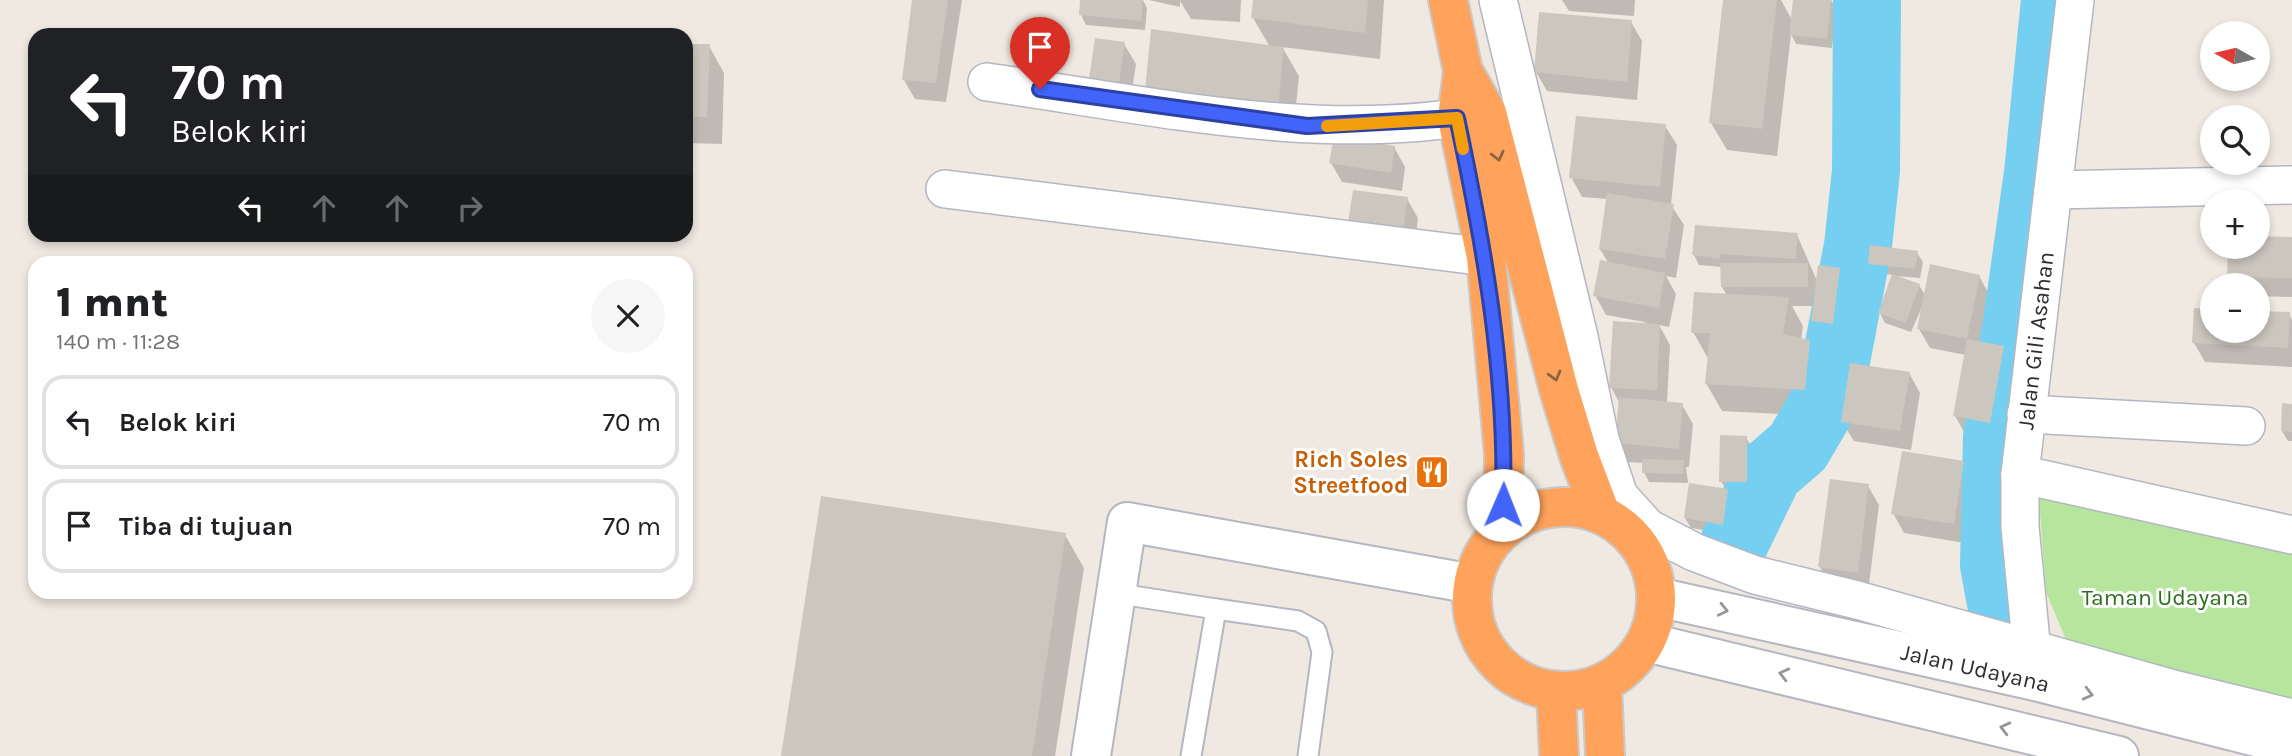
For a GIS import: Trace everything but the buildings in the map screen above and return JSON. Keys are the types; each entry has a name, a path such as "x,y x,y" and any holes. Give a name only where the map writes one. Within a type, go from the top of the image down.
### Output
{"highway":[{"path":"1448,0 1472,116 1504,454 1503,530"},
{"path":"1472,116 1578,456 1601,514"},
{"path":"1573,507 1601,514 1627,530 1645,553 1657,597 1652,627 1646,642 1628,667 1602,684 1571,692 1556,692 1513,677 1491,656 1475,622 1473,584 1483,554 1503,530 1528,514 1543,509 1573,507"},
{"path":"1602,684 1605,756"},
{"path":"1556,692 1559,756"}],"main road":[{"path":"1091,756 1127,522 1473,584"},
{"name":"Jalan Udayana","path":"1657,597 2034,665 2292,746"},
{"path":"1646,642 2119,756"}],"street":[{"path":"1499,0 1579,337 1600,439 1619,496 1648,528 1694,552 1755,575 2034,665 2177,690 2292,718"},
{"name":"Jalan Gili Asahan","path":"2034,665 2020,527 2020,474 2075,0"},
{"path":"987,82 1307,126 1472,116"},
{"path":"2053,190 2292,185"},
{"path":"945,189 1486,257"},
{"path":"2026,414 2246,426"},
{"path":"2020,474 2292,535"}],"lane":[{"path":"1114,593 1298,621 1316,631 1322,652 1308,756"},
{"path":"1191,756 1216,609"}],"green space":[{"name":"Taman Udayana","path":"2038,485 2292,548 2292,709 2072,654 2046,592"}],"waterway":[{"path":"1732,548 1769,472 1798,447 1819,411 1834,371 1858,246 1866,171 1867,0"},
{"path":"2005,624 1994,565 1997,437 2017,323 2038,173 2055,0"}],"slow traffic":[{"path":"1327,126 1457,118 1463,149"}],"place":[{"name":"Rich Soles Streetfood","path":"1432,472"}],"route":[{"path":"1040,89 1307,126 1393,124 1457,118 1486,257 1504,454 1503,505"}]}
